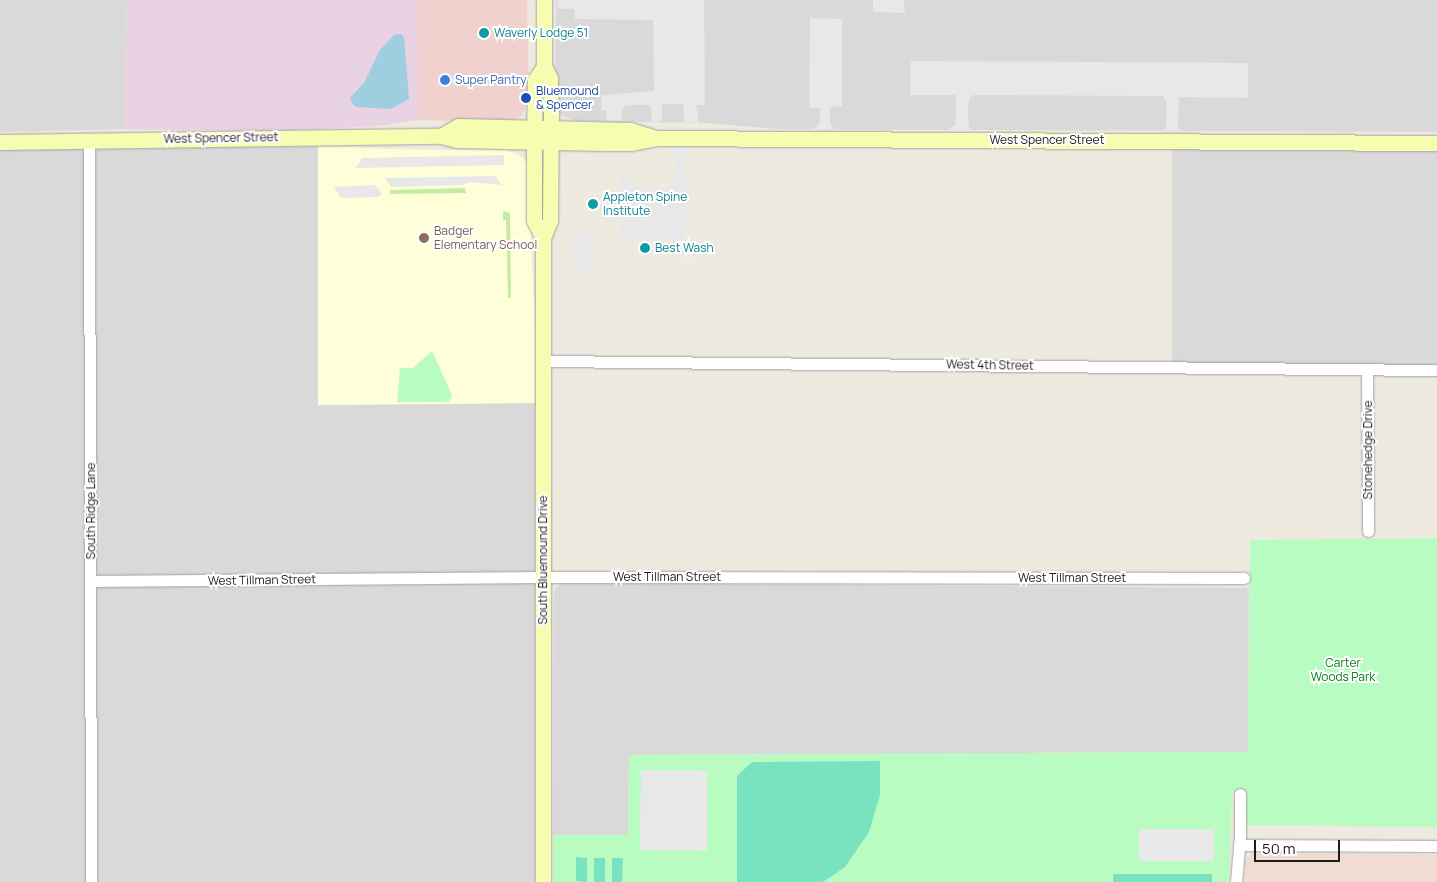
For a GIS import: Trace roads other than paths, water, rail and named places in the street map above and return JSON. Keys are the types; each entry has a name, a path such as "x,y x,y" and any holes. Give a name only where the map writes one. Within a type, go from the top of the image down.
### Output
{"street":[{"name":"South Bluemound Drive","path":"543,882 543,238 550,221 550,78 544,66 544,0"},
{"name":"South Bluemound Drive","path":"543,238 534,220 534,134 535,80 544,66"},
{"name":"West Spencer Street","path":"0,142 441,136 458,126 534,134 630,130 657,138 1437,143"},
{"name":"South Ridge Lane","path":"89,141 91,882"},
{"name":"West 4th Street","path":"543,361 1437,370"},
{"name":"Stonehedge Drive","path":"1367,370 1368,531"},
{"name":"West Tillman Street","path":"91,581 543,577 1244,578"},
{"path":"1236,882 1240,794"},
{"path":"1239,845 1437,846"}],"water":[{"path":"401,34 404,37 409,99 390,109 357,107 350,98 364,83 380,50 394,35"}],"place":[{"name":"Waverly Lodge 51","path":"484,33"},
{"name":"Super Pantry","path":"445,80"},
{"name":"Bluemound & Spencer","path":"526,98"},
{"name":"Appleton Spine Institute","path":"593,204"},
{"name":"Badger Elementary School","path":"424,238"},
{"name":"Best Wash","path":"645,248"}],"park label":[{"name":"Carter Woods Park","path":"1343,670"}]}
